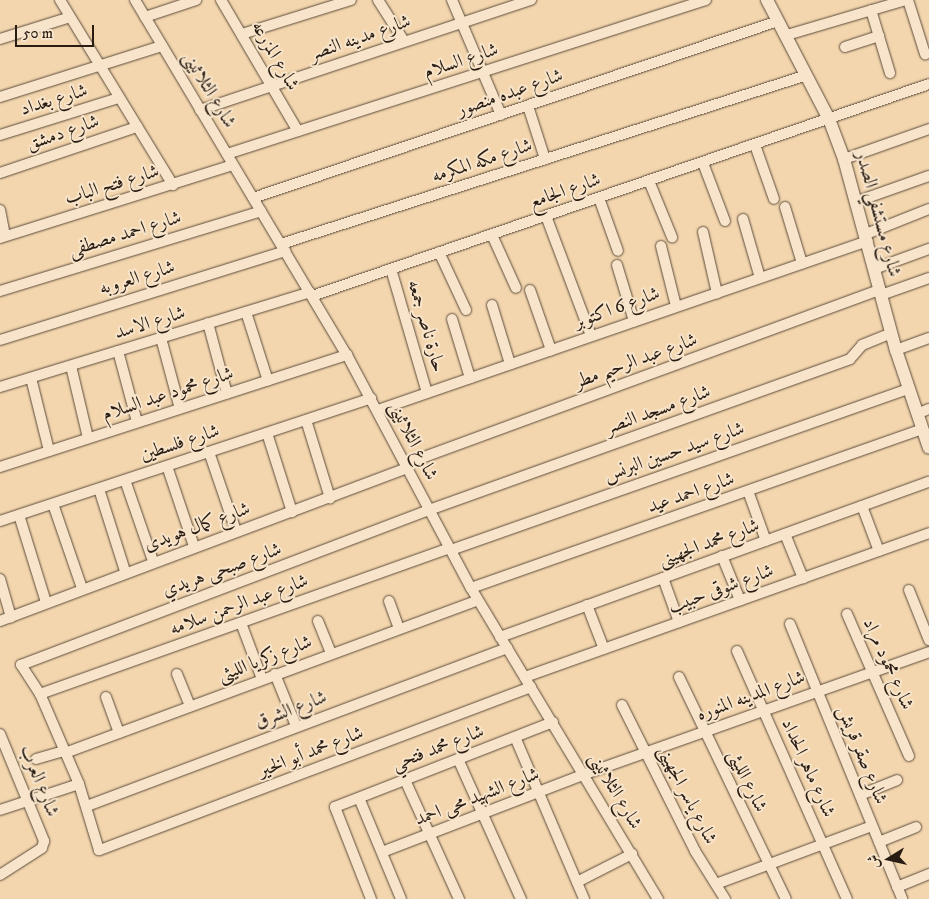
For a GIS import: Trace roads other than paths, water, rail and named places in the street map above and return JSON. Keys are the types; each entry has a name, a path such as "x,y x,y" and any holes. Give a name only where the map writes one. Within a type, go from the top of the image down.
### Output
{"street":[{"path":"60,0 173,184"},
{"name":"شارع الثلاثينى","path":"136,0 347,355 378,410 471,588 585,774 658,899"},
{"path":"145,17 196,0"},
{"name":"شارع المزرعه","path":"221,0 298,131"},
{"path":"242,34 351,0"},
{"path":"378,0 404,41"},
{"path":"452,0 465,22 501,115"},
{"name":"شارع مدينه النصر","path":"200,110 531,0"},
{"name":"شارع السلام","path":"227,154 706,0"},
{"name":"شارع مستشفي الصدر","path":"767,0 807,74 829,120 844,159 858,201 896,350 909,389 923,411 923,430 929,448"},
{"path":"787,35 907,0 925,54"},
{"path":"871,10 890,74"},
{"path":"0,39 70,17"},
{"name":"شارع عبده منصور","path":"253,198 778,21"},
{"path":"845,47 879,36"},
{"path":"0,97 162,46"},
{"name":"شارع مكه المكرمه","path":"283,247 807,74"},
{"name":"شارع الجامع","path":"311,294 492,235 929,84"},
{"name":"شارع بغداد","path":"0,135 119,98"},
{"path":"528,106 545,159"},
{"name":"شارع دمشق","path":"0,173 137,126"},
{"path":"844,159 929,129"},
{"path":"755,145 774,199"},
{"path":"703,163 725,221"},
{"name":"شارع فتح الباب","path":"2,237 233,165"},
{"path":"858,201 929,176"},
{"path":"649,181 672,237"},
{"path":"599,198 618,251"},
{"path":"786,207 802,263"},
{"name":"شارع 6 اكتوبر","path":"378,410 802,263 867,237 929,209"},
{"path":"0,210 2,237"},
{"name":"شارع احمد مصطفى","path":"0,292 261,211"},
{"path":"546,216 591,336"},
{"path":"743,219 760,278"},
{"path":"703,232 718,293"},
{"path":"492,235 516,288"},
{"path":"661,246 676,306"},
{"name":"شارع العروبه","path":"0,340 283,247"},
{"path":"874,269 929,249"},
{"path":"439,252 466,310"},
{"path":"617,265 634,321"},
{"name":"حارة ناصر جمعه","path":"391,269 427,393"},
{"name":"شارع عبد الرحيم مطر","path":"406,466 880,292 929,278"},
{"path":"530,290 551,350"},
{"name":"شارع الاسد","path":"0,387 311,294"},
{"path":"492,305 510,364"},
{"path":"246,312 268,381"},
{"path":"452,319 470,378"},
{"path":"208,324 227,394"},
{"name":"شارع مسجد النصر","path":"429,510 850,359 862,345 892,333"},
{"path":"161,338 180,409"},
{"path":"896,350 929,338"},
{"path":"118,351 137,422"},
{"name":"شارع محمود عبد السلام","path":"0,467 347,355"},
{"path":"71,366 88,438"},
{"path":"30,378 48,451"},
{"name":"شارع سيد حسين البرنس","path":"450,549 909,389"},
{"name":"شارع فلسطين","path":"0,521 371,398"},
{"path":"306,420 330,498"},
{"name":"شارع احمد عيد","path":"471,588 923,430"},
{"path":"267,433 292,512"},
{"path":"208,452 236,531"},
{"path":"167,466 194,546"},
{"name":"شارع كمال هويدى","path":"0,621 125,571 330,498 406,466"},
{"path":"125,480 153,561"},
{"name":"شارع محمد الجهينى","path":"500,637 929,482"},
{"path":"98,489 125,571"},
{"path":"748,491 766,541"},
{"path":"53,504 82,588"},
{"path":"862,506 879,551"},
{"name":"شارع صبحى هريدي","path":"40,694 22,668 25,660 429,510"},
{"path":"19,515 46,602"},
{"name":"شارع شوقى حبيب","path":"528,682 604,649 929,533"},
{"path":"785,534 803,578"},
{"name":"شارع عبد الرحمن سلامه","path":"40,694 450,549"},
{"path":"722,556 740,600"},
{"path":"663,578 679,622"},
{"path":"0,579 11,617"},
{"path":"909,590 929,640"},
{"name":"شارع زكريا الليثى","path":"36,759 65,752 119,733 478,600"},
{"path":"389,601 399,628"},
{"path":"587,605 604,649"},
{"name":"شارع محمود مراد","path":"847,614 909,756"},
{"path":"318,621 331,653"},
{"path":"241,623 262,679"},
{"name":"شارع صقر قريش","path":"790,624 879,842 898,895"},
{"name":"شارع الشرق","path":"87,806 507,648"},
{"name":"شارع ماهر الحداد","path":"737,651 847,899"},
{"name":"شارع المدينه المنوره","path":"585,774 929,652"},
{"path":"177,674 190,706"},
{"path":"275,674 296,726"},
{"name":"شارع الليثى","path":"679,678 786,899"},
{"name":"شارع محمد أبو الخير","path":"87,806 96,848 103,850 528,682"},
{"path":"40,694 87,806"},
{"path":"106,697 119,733"},
{"name":"شارع ياسر الجهينى","path":"622,705 645,752 725,899"},
{"name":"شارع محمد فتحي","path":"371,899 334,811 337,806 552,722"},
{"name":"شارع العرب","path":"0,734 30,800 44,841 42,848 0,876"},
{"path":"515,737 584,899"},
{"path":"458,759 521,899"},
{"name":"شارع الشهيد محى احمد","path":"382,852 585,774"},
{"path":"405,780 459,899"},
{"path":"860,795 896,780"},
{"path":"0,810 78,784"},
{"path":"359,798 401,899"},
{"path":"716,884 872,826"},
{"path":"879,842 916,827"},
{"path":"577,882 632,854"},
{"path":"898,895 929,874"}]}
